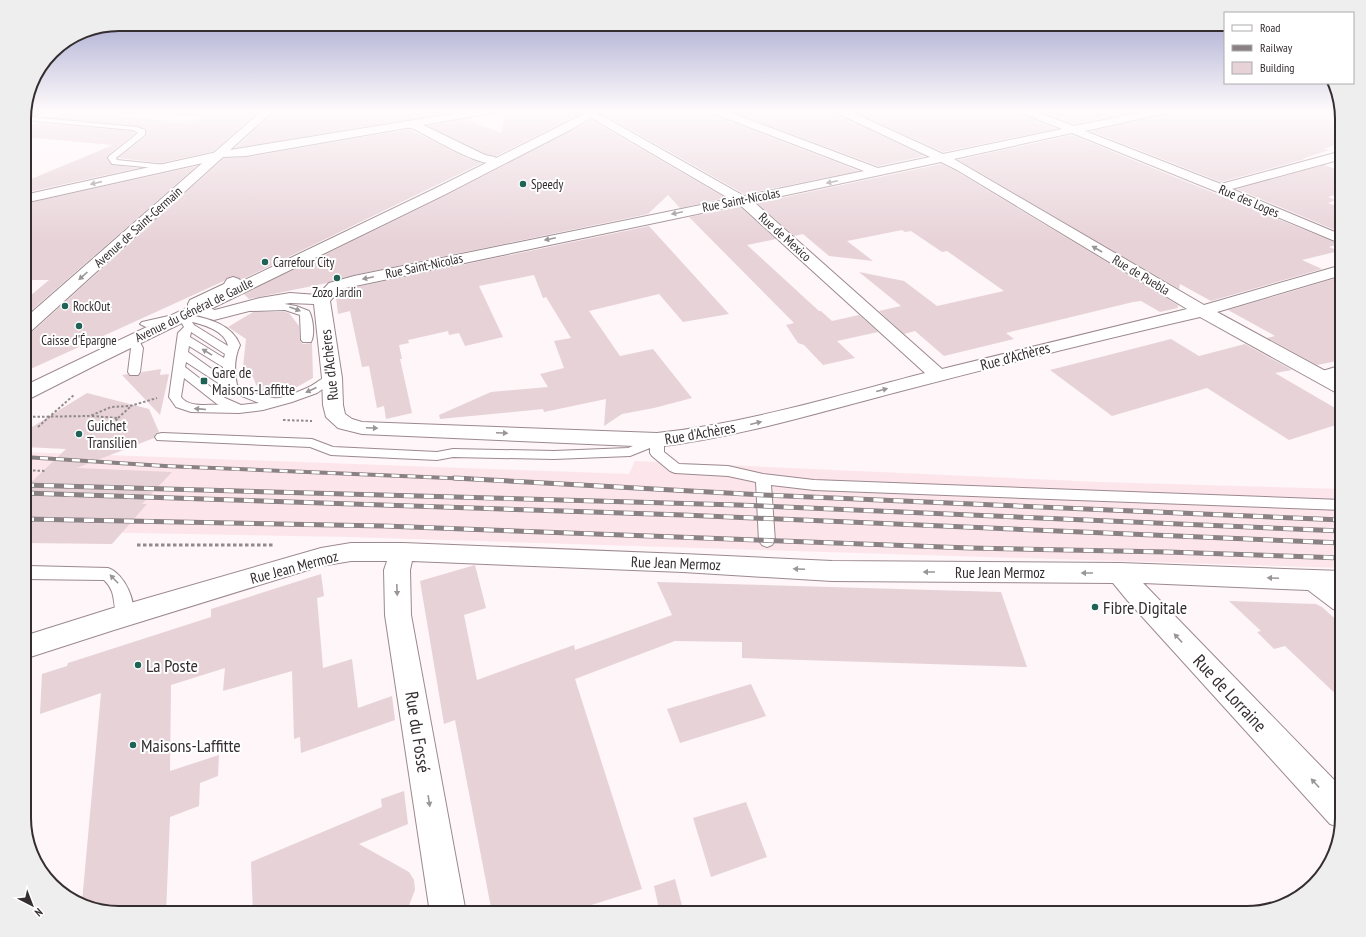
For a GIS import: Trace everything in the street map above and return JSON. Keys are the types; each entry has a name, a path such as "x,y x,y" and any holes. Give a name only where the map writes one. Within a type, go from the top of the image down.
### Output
{"street":[{"path":"31,197 219,155 233,154"},
{"path":"447,188 453,182 489,164 491,160 481,158 472,154"},
{"name":"Avenue du Général de Gaulle","path":"31,381 233,282 332,238 504,154"},
{"name":"Avenue du Général de Gaulle","path":"31,391 133,340 189,317 513,154"},
{"name":"Rue de Mexico","path":"662,154 742,200 938,376"},
{"path":"829,154 877,172"},
{"name":"Rue de Puebla","path":"933,154 961,167 1202,311 1335,384"},
{"name":"Rue Saint-Nicolas","path":"322,300 335,286 354,281 962,154"},
{"name":"Rue des Loges","path":"1135,154 1335,237"},
{"name":"Avenue de Saint-Germain","path":"31,322 219,155"},
{"path":"1220,188 1335,157"},
{"name":"Rue d'Achères","path":"322,300 332,378 333,405 336,417 344,424 362,428 657,440 699,435 755,423 1033,350 1202,311 1335,272"},
{"path":"189,317 196,304 230,287 233,282"},
{"path":"189,317 214,315 243,309 260,303 290,298 322,300"},
{"name":"Rue Jean Mermoz","path":"31,646 125,615 321,558 351,552 404,552 683,563 832,571 1120,573 1335,581"},
{"name":"Rue du Fossé","path":"404,552 397,570 398,615 447,906"},
{"name":"Rue de Lorraine","path":"1120,573 1136,593 1335,805"},
{"path":"1312,579 1335,597"}],"lane":[{"path":"117,154 112,158 116,162 166,168"},
{"path":"243,309 276,306 297,309 304,313 307,324 307,340"},
{"path":"189,317 184,333 175,397 180,404 191,408 239,409 263,406 313,390 332,378"},
{"path":"146,324 189,317 230,352 228,372 231,386"},
{"path":"184,338 229,366"},
{"path":"133,340 137,345 134,372"},
{"path":"182,353 248,397 262,401 288,399"},
{"path":"179,368 221,400 239,409"},
{"path":"1320,376 1335,371"},
{"path":"162,437 312,443 331,451 437,456 453,453 554,455 630,452 657,440 657,453 675,468 728,471 763,479 814,485 1335,505"},
{"path":"763,479 767,541"},
{"path":"31,572 108,574 121,588 125,615"}],"path":[{"path":"38,427 47,417 75,393"},
{"path":"90,416 111,407 130,406 142,402"},
{"path":"113,423 130,406"},
{"path":"31,417 90,416 118,418"},
{"path":"31,470 45,471"},
{"path":"138,545 283,545"}],"shaded area":[{"path":"31,452 629,474 635,461 1099,482 1335,489 1335,568 348,537 31,531"}],"building":[{"path":"92,154 110,154 107,159 112,165 138,168 31,191 31,179"},
{"path":"123,154 202,154 161,163 118,158"},
{"path":"265,154 458,154 482,163 241,280 233,276 227,278 224,281 31,369 31,333 224,158 246,157"},
{"path":"484,154 501,154 496,156"},
{"path":"526,154 649,154 726,198 680,208 668,195 648,214 354,275 327,283 249,299 244,294 445,196"},
{"path":"673,154 814,154 859,171 744,194"},
{"path":"845,154 920,154 925,156 878,166"},
{"path":"987,154 1118,154 1335,242 1335,245 1329,247 1335,249 1335,252 1302,260 1322,269 1211,301 1180,284 1179,289 958,160"},
{"path":"1148,154 1318,154 1302,159 1305,159 1221,182"},
{"path":"941,164 956,171 1178,305 1178,308 1160,312 1141,301 1133,302 1006,333 1014,339 944,356 915,331 904,334 879,311 901,306 859,272 904,281 937,306 1004,291 947,251 942,252 911,231 905,232 902,230 847,241 873,261 829,256 803,234 794,236 757,203"},
{"path":"1324,165 1335,169 1335,195 1328,197 1335,200 1328,203 1335,206 1335,230 1237,189"},
{"path":"197,166 31,311 31,295 49,280 31,280 31,202"},
{"path":"740,207 776,239 747,245 819,311 821,311 832,321 859,315 878,332 837,341 855,358 823,365 804,345 798,343 786,325 794,323 689,217"},
{"path":"649,226 729,314 683,322 659,294 589,311 620,356 653,349 692,398 654,408 622,414 604,426 606,399 544,412 543,409 440,419 439,415 491,392 548,387 540,374 564,368 554,341 571,338 546,297 543,298 534,275 479,286 503,337 465,346 459,333 449,335 448,331 408,340 409,343 399,345 402,359 400,359 412,413 386,419 384,406 377,408 369,366 362,367 350,311 338,314 336,297 342,290"},
{"path":"1335,278 1335,361 1317,365 1267,338 1275,336 1228,310"},
{"path":"253,312 289,313 299,326 300,341 303,344 312,343 313,378 297,387 283,391 264,392 256,385 254,379 243,367 246,339 228,327"},
{"path":"1171,339 1199,356 1245,344 1292,370 1275,373 1335,408 1335,425 1289,440 1207,388 1112,416 1050,370"},
{"path":"161,369 160,375 169,374 160,415 122,375 128,374 130,376 138,376 142,372"},
{"path":"87,393 149,409 159,432 156,433 154,438 77,468 172,472 142,504 147,504 112,544 31,543 31,482 66,449 31,447 32,427"},
{"path":"475,565 486,608 464,615 477,680 574,645 575,650 672,615 657,582 1001,592 1027,667 742,658 742,642 675,641 575,679 642,889 588,906 491,906 455,720 444,724 420,581"},
{"path":"321,574 324,596 317,598 323,668 352,659 358,708 392,696 395,720 301,753 300,737 294,739 292,671 223,691 225,668 171,685 170,771 219,755 218,776 200,783 199,806 170,817 166,906 107,905 82,898 101,693 40,714 42,674 67,666 68,663 211,617 211,609"},
{"path":"1229,601 1316,604 1322,607 1335,619 1335,693 1285,646 1274,649 1257,632 1261,631"},
{"path":"751,684 766,716 680,743 667,709"},
{"path":"404,791 408,824 359,844 409,872 414,880 415,890 409,906 253,906 251,862 382,807 381,799"},
{"path":"746,802 767,857 711,877 693,818"},
{"path":"675,879 682,906 658,906 654,886"}],"railway":[{"path":"31,457 165,466 472,479"},
{"path":"454,478 764,495 1335,520"},
{"path":"31,485 738,505 1335,531"},
{"path":"31,493 683,515 1335,543"},
{"path":"31,519 384,526 970,548 1167,552 1335,558"}],"place":[{"name":"Speedy","path":"523,184"},
{"name":"Carrefour City","path":"265,262"},
{"name":"Zozo Jardin","path":"337,278"},
{"name":"RockOut","path":"65,306"},
{"name":"Caisse d'Épargne","path":"79,326"},
{"name":"Gare de Maisons-Laffitte","path":"204,381"},
{"name":"Guichet Transilien","path":"79,434"},
{"name":"Fibre Digitale","path":"1095,607"},
{"name":"La Poste","path":"138,665"},
{"name":"Maisons-Laffitte","path":"133,745"}]}
